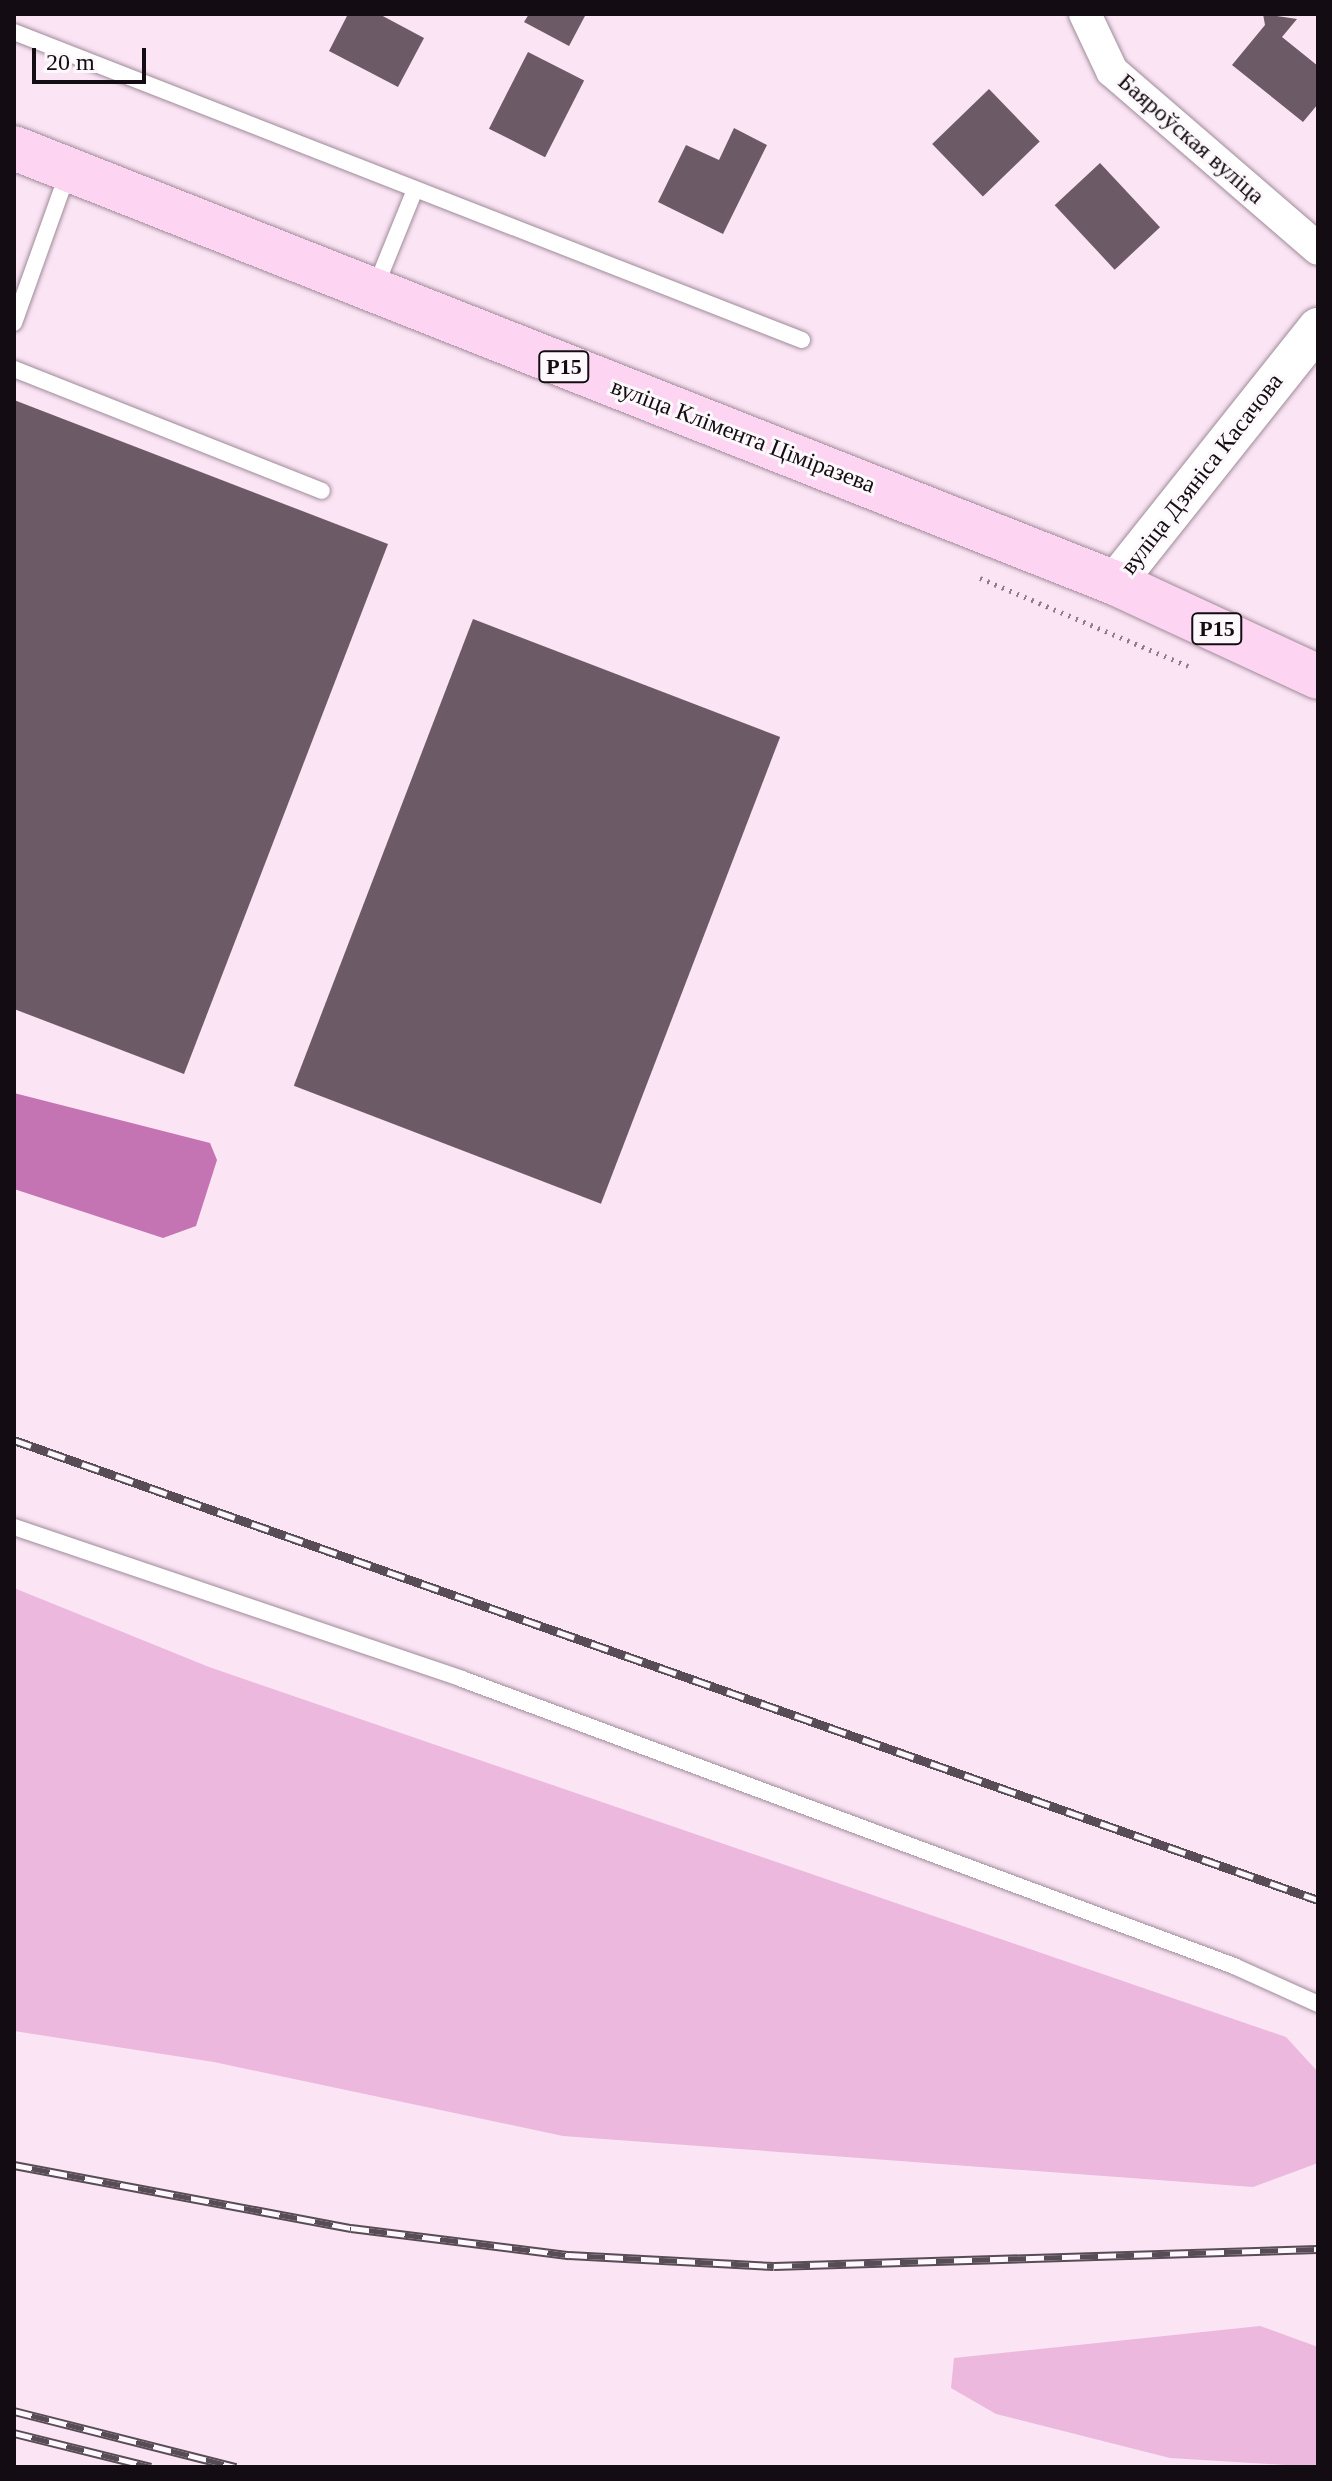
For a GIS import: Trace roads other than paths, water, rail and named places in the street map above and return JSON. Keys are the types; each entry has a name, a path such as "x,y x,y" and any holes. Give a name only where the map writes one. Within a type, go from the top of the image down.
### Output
{"main road":[{"name":"вуліца Клімента Ціміразева","path":"14,148 373,293 1115,583"},
{"name":"Р15","path":"1115,583 1318,677"}],"street":[{"name":"Баяроўская вуліца","path":"1085,14 1112,71 1318,249"},
{"name":"вуліца Дзяніса Касачова","path":"1115,583 1318,328"}],"lane":[{"path":"14,32 414,192 802,340"},
{"path":"14,323 68,172"},
{"path":"373,293 414,192"},
{"path":"14,369 322,491"},
{"path":"14,1527 462,1679 1234,1966 1318,2004"}],"railway":[{"path":"14,1440 1318,1900"},
{"path":"14,2165 351,2228 569,2255 774,2266 1318,2249"},
{"path":"14,2411 236,2467"},
{"path":"14,2433 151,2467"}]}
